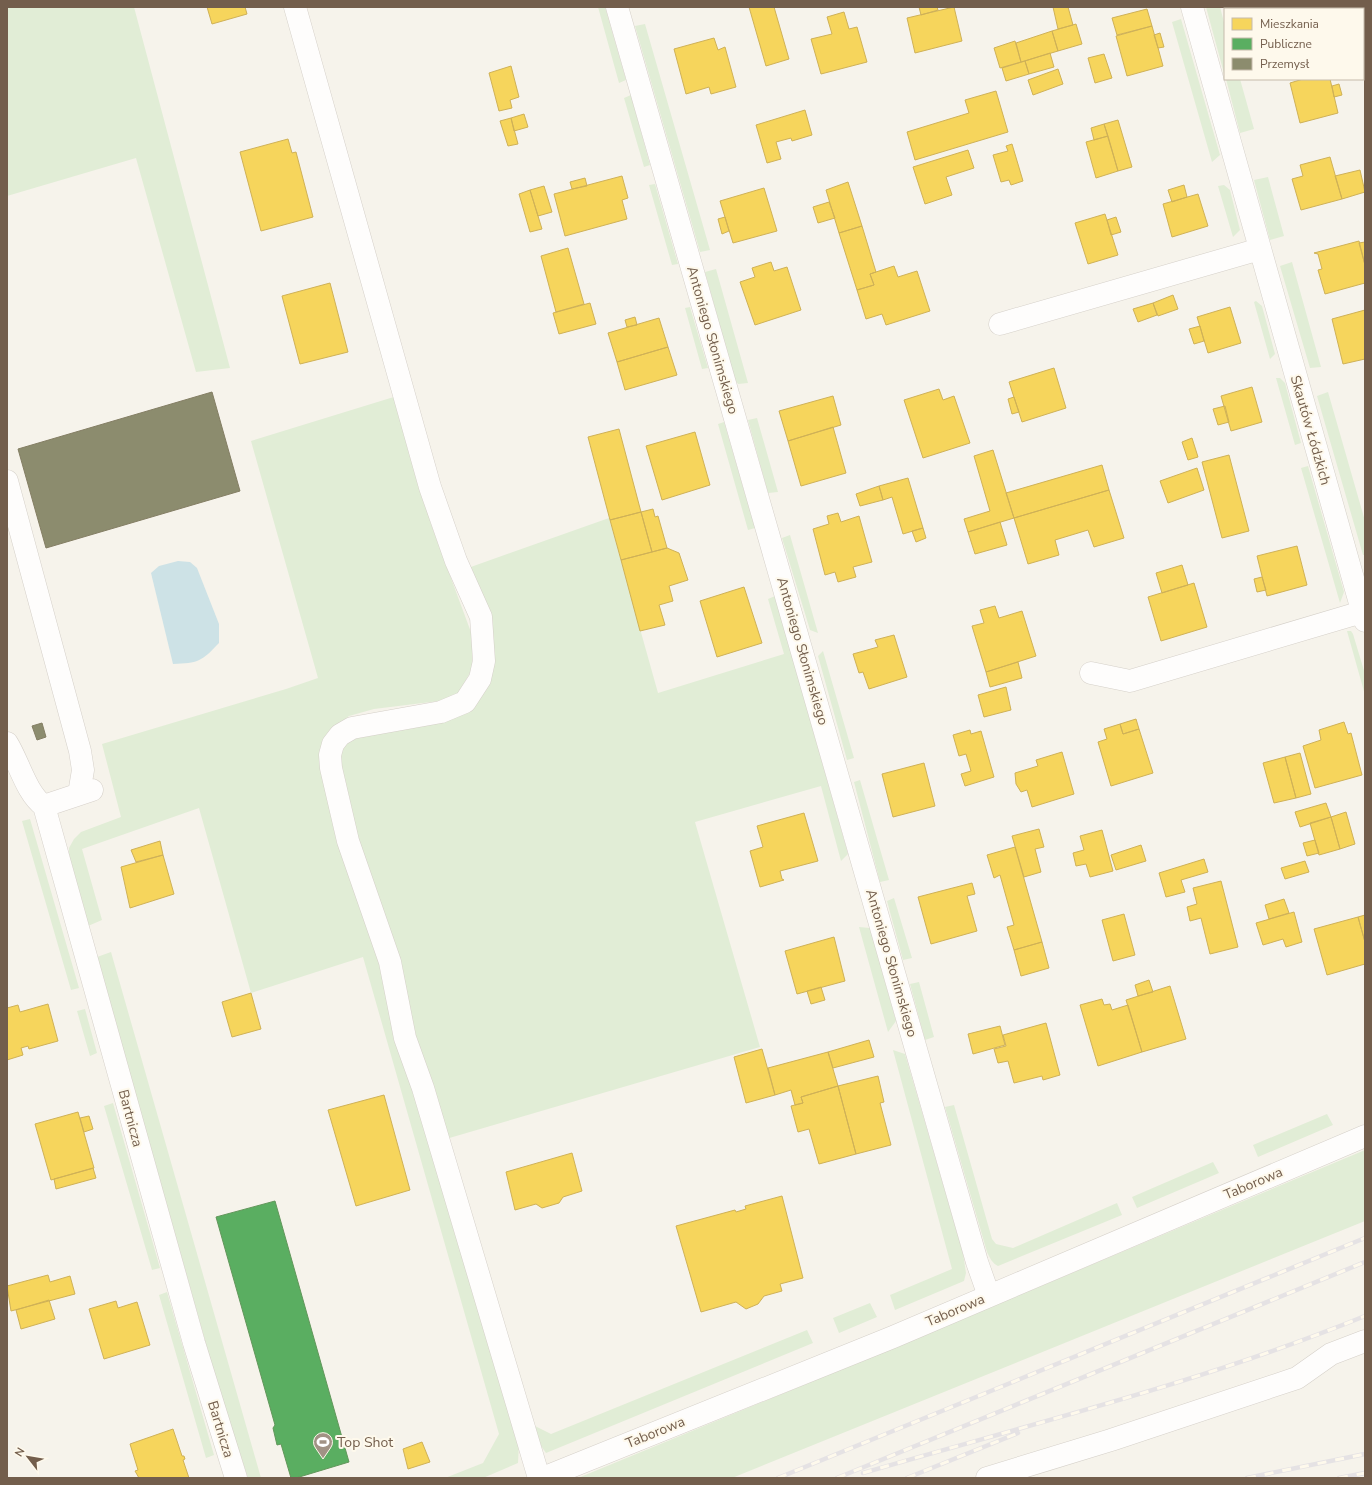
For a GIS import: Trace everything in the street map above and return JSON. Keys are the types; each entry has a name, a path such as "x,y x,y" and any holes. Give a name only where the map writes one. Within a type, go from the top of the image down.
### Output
{"street":[{"path":"295,7 430,487 456,561 481,617 484,661 480,679 465,702 441,712 352,728 340,735 333,744 330,755 331,768 348,841 390,962 407,1045 423,1088 540,1478"},
{"name":"Antoniego Słonimskiego","path":"617,7 977,1262 989,1296"},
{"name":"Skautów Łódzkich","path":"1092,673 1130,681 1364,617 1192,7"},
{"path":"1000,324 1260,249"},
{"path":"7,481 80,751 86,792 44,806 38,802 28,788 22,770 7,744"},
{"name":"Bartnicza","path":"44,806 192,1336 236,1478"},
{"name":"Taborowa","path":"543,1478 893,1337 1365,1136"},
{"path":"987,1478 1111,1440 1297,1378 1331,1354 1365,1341"}],"green space":[{"path":"7,7 134,7 230,368 196,372 136,158 7,196"},
{"path":"598,7 605,7 626,80 619,83"},
{"path":"1206,7 1220,7 1224,22 1224,73"},
{"path":"1181,19 1220,155 1212,162 1172,22"},
{"path":"645,24 710,250 700,252 635,26"},
{"path":"1226,80 1240,80 1254,129 1240,133"},
{"path":"631,95 650,165 644,167 624,98"},
{"path":"1268,177 1284,236 1270,240 1254,180"},
{"path":"655,184 678,264 672,265 649,185"},
{"path":"1224,185 1230,190 1240,230 1233,237 1218,186"},
{"path":"1292,262 1321,367 1310,368 1280,266"},
{"path":"716,269 748,383 738,384 735,380 705,272"},
{"path":"1256,301 1262,306 1275,354 1270,359 1254,302"},
{"path":"690,307 708,368 702,369 685,308"},
{"path":"1276,378 1280,378 1285,383 1301,443 1295,445"},
{"path":"1328,392 1365,521 1365,555 1363,555 1317,396"},
{"path":"397,396 431,524 472,635 472,669 458,694 447,700 374,709 349,716 333,729 376,949 415,1091 519,1442 518,1463 483,1478 445,1478 483,1463 499,1434 363,957 251,993 199,808 82,849 102,920 88,926 69,861 69,848 74,839 81,832 121,817 102,744 318,678 251,441"},
{"path":"757,418 778,492 768,493 748,420"},
{"path":"724,422 755,528 748,530 718,424"},
{"path":"1308,466 1344,592 1340,603 1301,468"},
{"path":"609,518 658,693 784,654 768,599 775,596 848,854 841,861 821,786 695,822 760,1047 446,1139 355,837 338,762 344,742 479,695 468,568"},
{"path":"790,535 818,633 810,630 782,538"},
{"path":"1347,631 1351,631 1353,634 1365,674 1365,695"},
{"path":"823,651 854,758 847,760 818,656"},
{"path":"860,780 889,880 880,882 854,782"},
{"path":"30,819 79,988 71,990 22,821"},
{"path":"894,898 912,958 903,960 887,901"},
{"path":"859,927 870,928 896,1021 888,1032"},
{"path":"111,952 261,1478 248,1478 217,1383 97,957"},
{"path":"919,982 934,1037 925,1040 910,984"},
{"path":"85,1009 97,1053 90,1056 77,1011"},
{"path":"893,1050 905,1054 963,1253 966,1273 964,1281 895,1310 890,1295 952,1269"},
{"path":"113,1103 160,1268 152,1270 104,1106"},
{"path":"954,1105 992,1239 996,1244 1013,1248 1117,1203 1122,1215 998,1266 996,1265 991,1260 987,1252 945,1107"},
{"path":"1327,1114 1333,1125 1258,1157 1253,1145"},
{"path":"1365,1150 1365,1221 732,1478 578,1478 886,1351"},
{"path":"1213,1162 1219,1173 1137,1208 1132,1197"},
{"path":"167,1292 214,1455 206,1458 159,1295"},
{"path":"870,1303 877,1317 839,1333 833,1318"},
{"path":"807,1330 813,1343 546,1453 539,1443 531,1424 551,1434"}],"shaded area":[{"path":"178,561 190,562 197,568 219,624 219,643 208,654 199,660 188,663 173,664 151,573 159,566"}],"building: Mieszkania":[{"path":"207,7 245,7 247,14 212,24"},
{"path":"749,7 774,7 789,59 766,66"},
{"path":"919,7 937,7 938,10 921,15"},
{"path":"954,7 962,41 915,53 907,18"},
{"path":"1053,7 1068,7 1073,25 1058,29"},
{"path":"1267,7 1312,8 1268,8"},
{"path":"1147,9 1152,26 1117,35 1112,18"},
{"path":"844,12 849,29 857,27 867,62 821,74 811,39 832,34 827,17"},
{"path":"1364,19 1365,19 1364,42"},
{"path":"1076,24 1082,44 1058,51 1052,31"},
{"path":"1152,26 1163,66 1127,76 1116,36"},
{"path":"1052,31 1058,51 1021,62 1016,43"},
{"path":"1160,33 1164,47 1158,48 1154,35"},
{"path":"714,38 718,50 725,47 736,87 711,94 709,87 686,94 674,49"},
{"path":"1015,41 1021,62 1000,68 994,48"},
{"path":"1050,53 1054,67 1029,74 1025,61"},
{"path":"1104,54 1112,78 1095,83 1088,58"},
{"path":"1025,61 1029,74 1006,81 1002,68"},
{"path":"511,66 519,97 510,100 512,108 499,111 489,73"},
{"path":"1058,69 1063,84 1033,95 1028,80"},
{"path":"1300,80 1330,80 1338,113 1300,123 1290,83"},
{"path":"1339,84 1342,95 1334,97 1332,86"},
{"path":"996,91 1008,132 915,160 907,132 969,113 965,100"},
{"path":"805,110 812,135 792,141 791,138 776,142 781,159 767,163 756,125"},
{"path":"524,114 528,127 514,131 511,118"},
{"path":"511,118 518,144 508,146 500,121"},
{"path":"1118,120 1132,167 1118,171 1104,124"},
{"path":"1104,124 1108,136 1094,140 1091,128"},
{"path":"1108,136 1118,171 1096,178 1086,142"},
{"path":"288,139 292,153 296,152 313,217 261,231 240,152"},
{"path":"1012,144 1023,181 1011,185 1009,180 1001,182 993,155 1008,151 1006,146"},
{"path":"968,150 974,168 946,177 952,195 925,204 913,167"},
{"path":"1330,157 1342,199 1301,210 1292,179 1303,176 1300,165"},
{"path":"1360,170 1365,192 1342,199 1335,176"},
{"path":"622,176 628,198 622,200 627,219 565,236 554,194"},
{"path":"585,178 587,186 572,189 570,182"},
{"path":"848,182 862,226 839,233 826,190"},
{"path":"1184,185 1187,197 1172,202 1168,190"},
{"path":"544,186 552,212 538,216 530,190"},
{"path":"764,188 777,231 733,243 720,201"},
{"path":"530,190 542,229 530,232 519,194"},
{"path":"1198,194 1208,226 1172,237 1163,204"},
{"path":"829,202 835,218 818,223 813,207"},
{"path":"1105,214 1118,255 1088,264 1075,223"},
{"path":"725,217 729,231 722,234 718,219"},
{"path":"1116,217 1121,232 1111,235 1107,220"},
{"path":"862,226 876,272 870,274 874,285 857,290 839,233"},
{"path":"1359,241 1365,265 1365,283 1325,294 1318,270 1322,269 1318,254 1314,253"},
{"path":"1365,242 1365,265 1359,243"},
{"path":"568,248 584,304 556,312 541,256"},
{"path":"771,262 774,271 787,267 801,310 755,325 740,282 755,277 752,268"},
{"path":"894,266 898,277 917,271 930,311 886,325 882,314 866,319 857,290 874,285 870,274"},
{"path":"330,283 348,352 300,364 282,296"},
{"path":"1173,295 1178,309 1158,316 1153,303"},
{"path":"590,303 596,324 559,334 553,313"},
{"path":"1153,303 1157,315 1138,322 1133,309"},
{"path":"1230,307 1241,343 1208,353 1197,317"},
{"path":"1365,310 1365,359 1343,364 1332,319"},
{"path":"635,317 637,325 627,327 625,320"},
{"path":"659,318 668,347 617,362 608,333"},
{"path":"1200,326 1204,341 1194,344 1189,329"},
{"path":"668,347 677,375 625,390 617,362"},
{"path":"1054,368 1066,408 1022,422 1009,382"},
{"path":"1252,387 1262,422 1231,431 1221,396"},
{"path":"939,389 943,400 954,396 970,443 923,458 904,400"},
{"path":"833,396 841,425 788,441 779,411"},
{"path":"1014,397 1019,412 1012,414 1008,399"},
{"path":"1225,406 1229,422 1218,425 1213,409"},
{"path":"833,427 846,473 801,486 788,441"},
{"path":"619,429 641,512 610,520 588,437"},
{"path":"695,432 710,485 662,500 646,446"},
{"path":"1192,438 1198,457 1188,460 1182,442"},
{"path":"993,450 1014,518 968,532 964,519 990,511 974,456"},
{"path":"1229,455 1249,531 1222,538 1202,462"},
{"path":"1102,465 1109,490 1014,518 1006,493"},
{"path":"1197,468 1204,490 1168,503 1160,481"},
{"path":"908,478 923,528 903,534 892,497 883,500 879,486"},
{"path":"879,486 883,500 860,506 856,494"},
{"path":"1109,490 1124,538 1094,547 1088,530 1055,540 1059,555 1028,564 1014,518"},
{"path":"653,509 655,517 658,516 667,548 652,552 641,512"},
{"path":"641,512 652,552 621,560 610,520"},
{"path":"838,513 841,522 859,516 872,562 853,567 856,577 838,582 835,572 825,575 813,529 829,524 827,516"},
{"path":"1000,522 1007,545 975,554 968,532"},
{"path":"923,528 926,538 916,542 912,531"},
{"path":"1297,546 1307,585 1267,596 1257,556"},
{"path":"667,548 679,553 688,580 669,586 673,601 659,605 665,625 640,631 621,560"},
{"path":"1182,565 1188,585 1162,593 1156,573"},
{"path":"1262,577 1266,590 1257,592 1254,579"},
{"path":"1194,583 1207,627 1161,641 1148,597"},
{"path":"744,587 762,643 717,657 700,601"},
{"path":"995,606 999,618 1022,611 1036,656 986,672 972,626 984,623 980,610"},
{"path":"894,635 907,677 869,689 863,672 859,673 853,654 878,647 875,640"},
{"path":"1018,662 1022,678 990,687 986,672"},
{"path":"1006,687 1011,710 984,717 978,695"},
{"path":"1136,719 1139,729 1123,734 1120,724"},
{"path":"1344,722 1348,734 1351,733 1362,775 1315,788 1303,746 1321,740 1319,730"},
{"path":"1120,724 1123,734 1139,729 1153,773 1111,786 1098,742 1107,739 1104,729"},
{"path":"970,730 971,734 981,731 994,777 965,786 961,774 971,771 966,754 959,756 953,735"},
{"path":"1062,752 1074,794 1032,807 1027,790 1021,792 1016,784 1015,773 1038,766 1036,760"},
{"path":"1300,753 1311,794 1296,798 1285,757"},
{"path":"1285,757 1296,798 1274,803 1263,763"},
{"path":"924,763 935,806 893,817 882,774"},
{"path":"1326,803 1331,817 1300,827 1295,812"},
{"path":"1346,812 1355,844 1340,849 1331,817"},
{"path":"804,813 818,861 780,871 782,879 784,880 760,887 750,851 763,847 757,826"},
{"path":"1331,817 1340,849 1319,855 1310,823"},
{"path":"1039,829 1044,847 1035,849 1041,872 1024,877 1012,836"},
{"path":"1102,830 1113,871 1090,877 1086,864 1076,866 1073,853 1084,850 1080,836"},
{"path":"1315,840 1319,853 1307,856 1303,843"},
{"path":"160,841 163,855 136,862 131,850"},
{"path":"1141,845 1146,861 1116,870 1111,855"},
{"path":"1015,847 1042,942 1014,950 1007,927 1014,925 1000,875 994,878 987,855"},
{"path":"163,855 174,894 130,908 121,867"},
{"path":"1204,859 1208,872 1181,880 1185,892 1166,897 1159,873"},
{"path":"1305,861 1309,872 1285,879 1281,868"},
{"path":"1221,881 1238,947 1210,954 1201,918 1190,921 1187,907 1197,904 1193,888"},
{"path":"972,883 975,894 967,896 977,931 931,944 918,897"},
{"path":"1284,899 1289,913 1269,919 1265,905"},
{"path":"1294,912 1302,942 1286,947 1283,939 1263,945 1256,923"},
{"path":"1124,914 1135,955 1113,961 1102,920"},
{"path":"1365,915 1365,942 1358,917"},
{"path":"1358,917 1365,942 1365,964 1327,975 1314,929"},
{"path":"834,937 845,981 797,994 785,951"},
{"path":"1042,942 1049,968 1021,976 1014,950"},
{"path":"1149,980 1153,992 1138,996 1135,985"},
{"path":"1170,986 1186,1039 1142,1052 1126,1000"},
{"path":"821,987 825,1000 811,1004 807,991"},
{"path":"251,993 261,1029 232,1037 222,1002"},
{"path":"1102,999 1104,1005 1110,1004 1112,1010 1128,1005 1142,1052 1098,1066 1080,1005"},
{"path":"48,1004 58,1041 29,1049 28,1046 21,1048 23,1055 7,1060 7,1008 18,1005 20,1012"},
{"path":"1046,1023 1060,1075 1043,1080 1042,1076 1014,1083 1008,1061 998,1063 994,1049 1006,1046 1003,1035"},
{"path":"1000,1026 1005,1045 973,1054 968,1034"},
{"path":"869,1040 874,1057 833,1068 828,1052"},
{"path":"762,1049 775,1095 746,1103 734,1057"},
{"path":"828,1052 838,1086 801,1097 803,1103 795,1105 791,1090 775,1095 768,1068"},
{"path":"878,1076 884,1102 880,1103 891,1145 856,1154 838,1086"},
{"path":"838,1086 856,1154 819,1164 809,1129 798,1132 791,1106 803,1103 801,1097"},
{"path":"384,1095 410,1190 356,1206 328,1110"},
{"path":"78,1112 94,1168 51,1180 35,1124"},
{"path":"89,1116 93,1129 84,1132 80,1118"},
{"path":"572,1153 582,1191 563,1197 559,1203 542,1208 536,1204 515,1210 506,1172"},
{"path":"93,1168 96,1178 56,1189 54,1179"},
{"path":"782,1196 803,1278 780,1284 782,1291 764,1296 758,1304 746,1309 736,1302 701,1312 676,1226 735,1210 736,1212 746,1209 745,1206"},
{"path":"48,1275 50,1282 70,1276 75,1294 11,1311 7,1286"},
{"path":"49,1300 55,1319 21,1329 16,1310"},
{"path":"116,1301 118,1308 137,1302 150,1345 104,1359 89,1309"},
{"path":"173,1429 182,1456 184,1456 185,1459 183,1460 189,1478 139,1478 135,1471 138,1470 130,1444"},
{"path":"422,1442 430,1462 408,1469 403,1449"}],"building: Publiczne":[{"path":"275,1201 349,1462 296,1478 291,1478 281,1444 277,1445 273,1428 275,1425 216,1217"}],"building: Przemysł":[{"path":"212,392 240,491 46,548 18,449"},
{"path":"42,723 46,737 37,740 32,726"}],"railway":[{"path":"778,1478 1365,1238"},
{"path":"837,1478 1365,1262"},
{"path":"863,1473 1179,1382 1304,1340 1365,1316"},
{"path":"907,1478 1018,1433"},
{"path":"1247,1478 1365,1454"},
{"path":"1339,1478 1365,1473"}],"place":[{"name":"Top Shot","path":"323,1459"}]}
